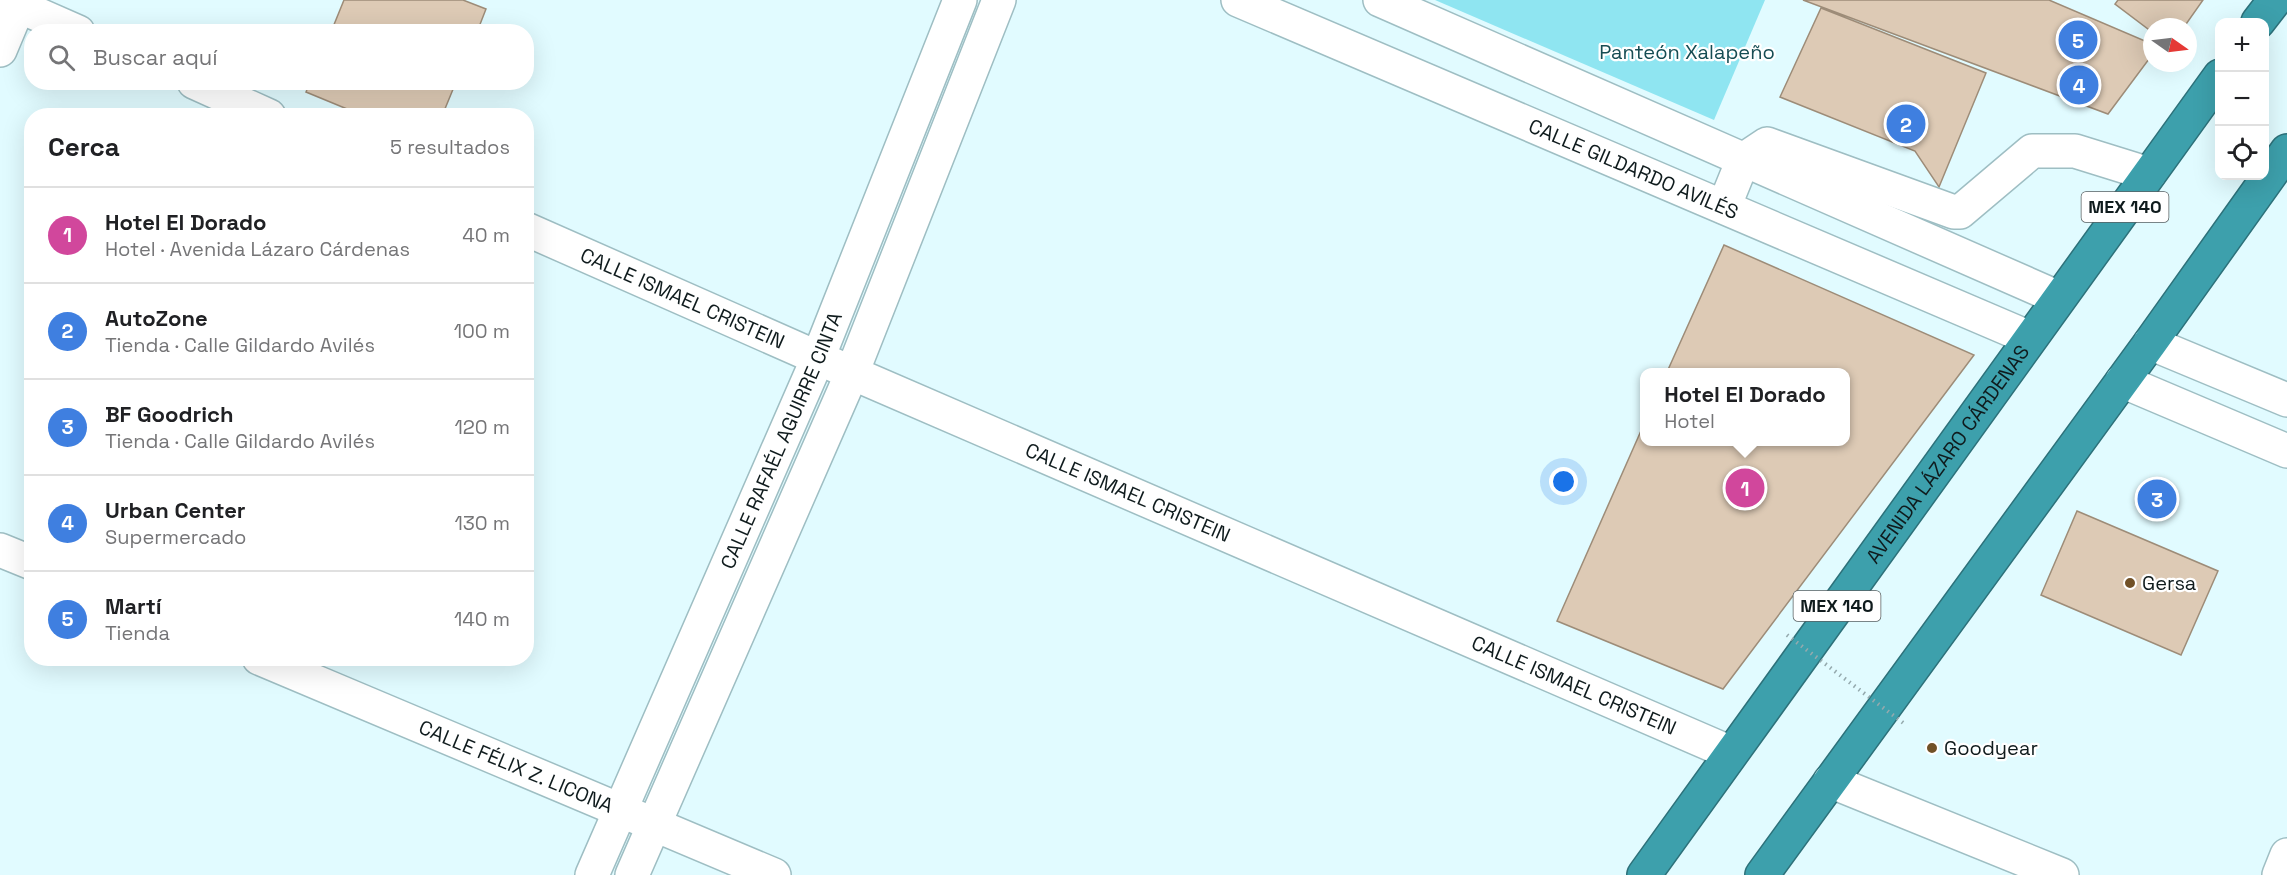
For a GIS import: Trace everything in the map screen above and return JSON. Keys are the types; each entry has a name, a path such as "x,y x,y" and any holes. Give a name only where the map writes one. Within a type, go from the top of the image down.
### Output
{"highway":[{"path":"2261,18 2275,0"},
{"name":"AVENIDA LÁZARO CÁRDENAS","path":"1644,875 2215,83"},
{"path":"1762,875 2150,343 2287,151"},
{"name":"AVENIDA LÁZARO CÁRDENAS","path":"1657,875 1675,832"}],"street":[{"name":"CALLE RAFAÉL AGUIRRE CINTA","path":"592,875 818,358 960,0"},
{"name":"CALLE RAFAÉL AGUIRRE CINTA","path":"632,875 852,373 999,0"},
{"name":"CALLE GILDARDO AVILÉS","path":"1238,0 2030,338"},
{"path":"1380,0 2059,298"},
{"path":"0,50 15,2 61,24"},
{"path":"212,90 251,108"},
{"path":"1724,207 1743,160 1767,144 1954,212 1960,212 2032,151 2075,151 2149,174"},
{"name":"CALLE ISMAEL CRISTEIN","path":"534,233 852,373 1731,753"},
{"path":"2150,343 2287,400"},
{"path":"2122,381 2287,451"},
{"path":"0,550 24,560"},
{"name":"CALLE FÉLIX Z. LICONA","path":"278,666 774,875"},
{"path":"1830,781 2062,875"},
{"path":"2279,875 2287,855"}],"path":[{"path":"1787,635 1906,724"}],"green space":[{"name":"Panteón Xalapeño","path":"1435,0 1765,0 1714,120"}],"building":[{"path":"344,0 463,0 486,9 480,24 334,24"},
{"path":"1803,0 2049,0 2143,40 2143,67 2108,114"},
{"path":"2118,0 2203,0 2190,18 2143,18 2143,25 2115,4"},
{"path":"1821,8 1986,73 1939,187 1915,151 1780,97"},
{"path":"307,90 453,90 445,108 345,108 306,92"},
{"path":"1724,245 1974,355 1723,689 1557,621 1640,433 1640,446 1850,446 1850,368 1669,368"},
{"name":"Gersa","path":"2077,511 2218,571 2181,655 2041,595"}],"place":[{"name":"Martí","path":"2078,40"},
{"name":"Urban Center","path":"2079,85"},
{"name":"AutoZone","path":"1906,124"},
{"name":"Hotel El Dorado","path":"1745,488"},
{"name":"BF Goodrich","path":"2157,499"},
{"name":"Gersa","path":"2130,583"},
{"name":"Goodyear","path":"1932,748"}]}
